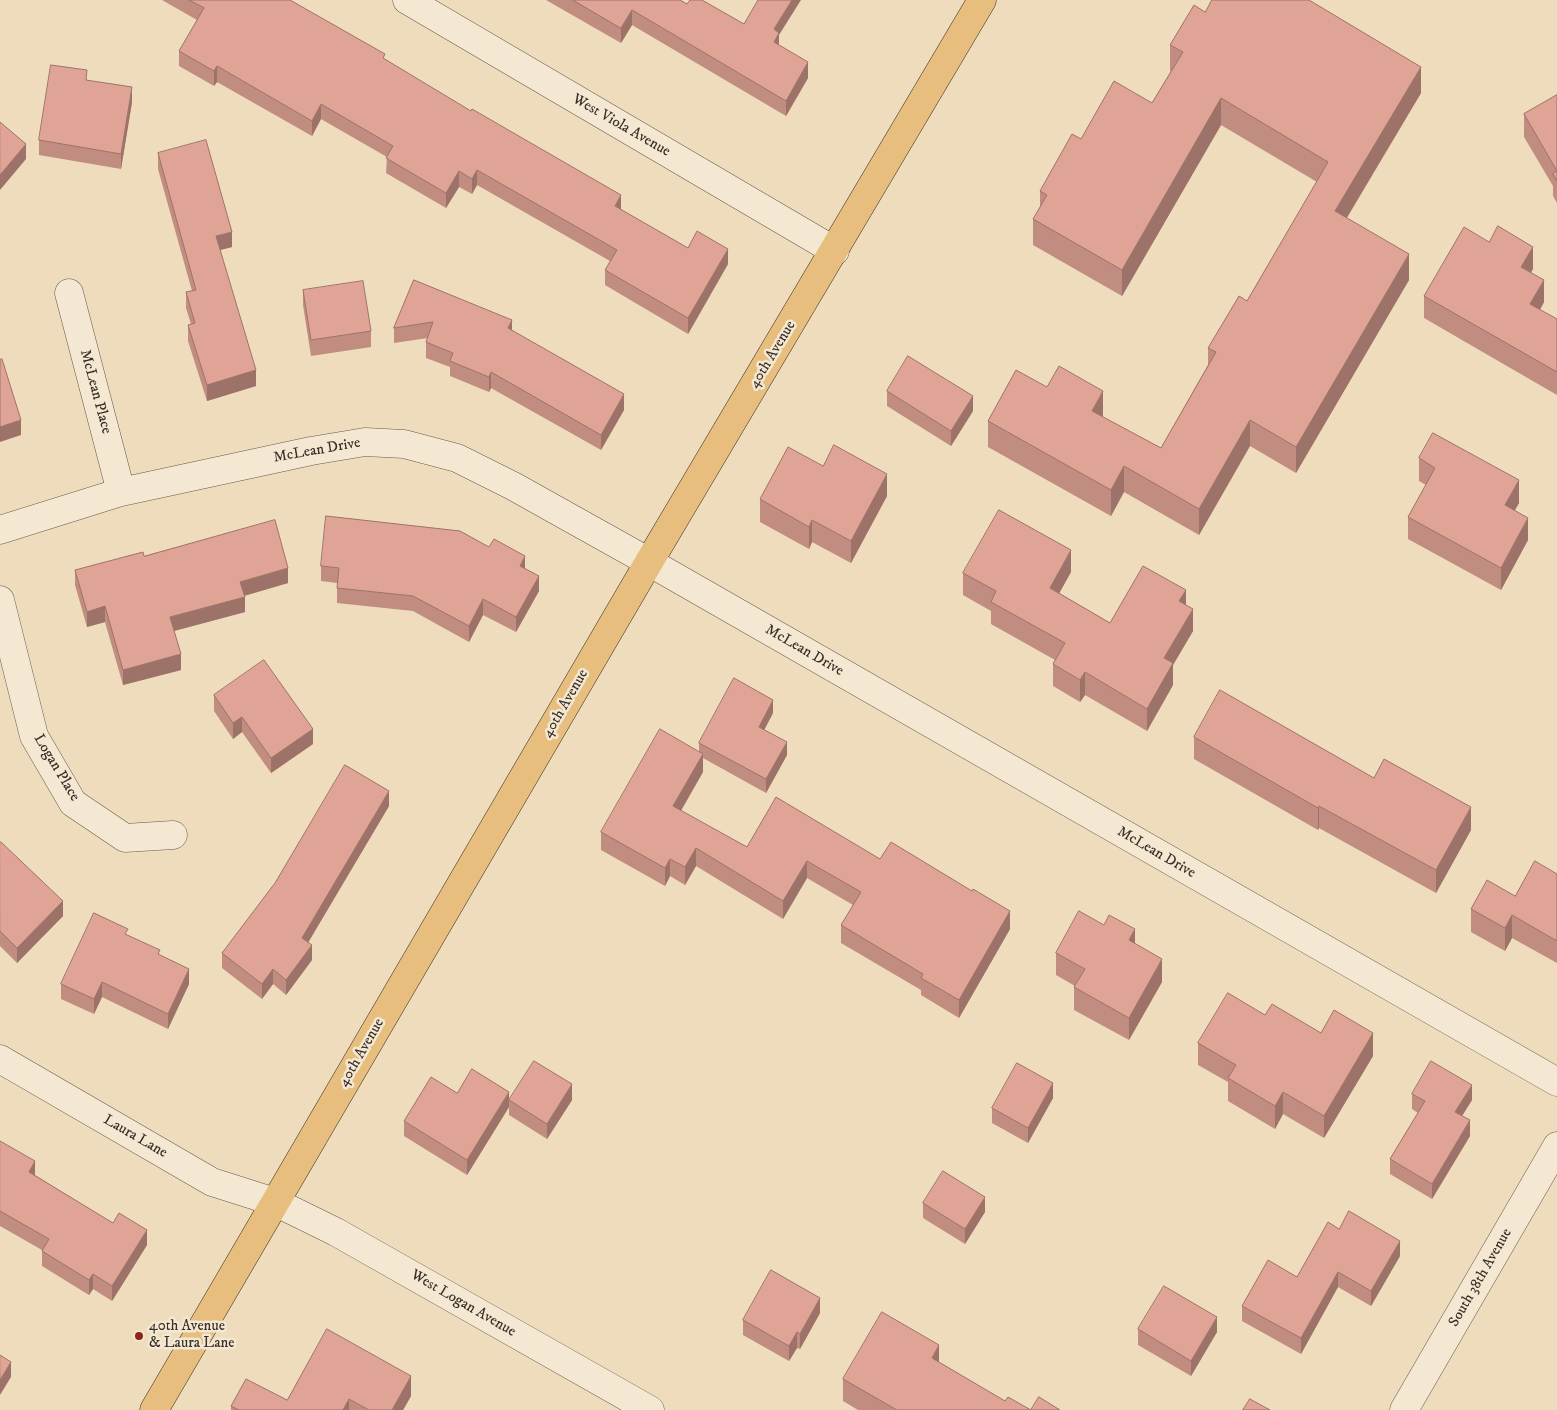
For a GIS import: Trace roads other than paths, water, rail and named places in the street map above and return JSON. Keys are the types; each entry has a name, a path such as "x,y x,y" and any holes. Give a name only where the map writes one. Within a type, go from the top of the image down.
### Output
{"main road":[{"name":"40th Avenue","path":"154,1410 649,562 982,0"}],"street":[{"name":"West Viola Avenue","path":"407,0 835,251"},
{"name":"McLean Place","path":"69,293 121,492"},
{"name":"McLean Drive","path":"0,530 121,492 365,442 404,444 457,458 514,486 649,562 1557,1082"},
{"name":"Logan Place","path":"0,600 34,736 73,803 125,838 173,835"},
{"name":"Laura Lane","path":"0,1059 212,1182 275,1202"},
{"name":"South 38th Avenue","path":"1404,1410 1557,1146"},
{"name":"West Logan Avenue","path":"275,1202 336,1232 650,1410"}],"place":[{"name":"40th Avenue & Laura Lane","path":"139,1336"}]}
